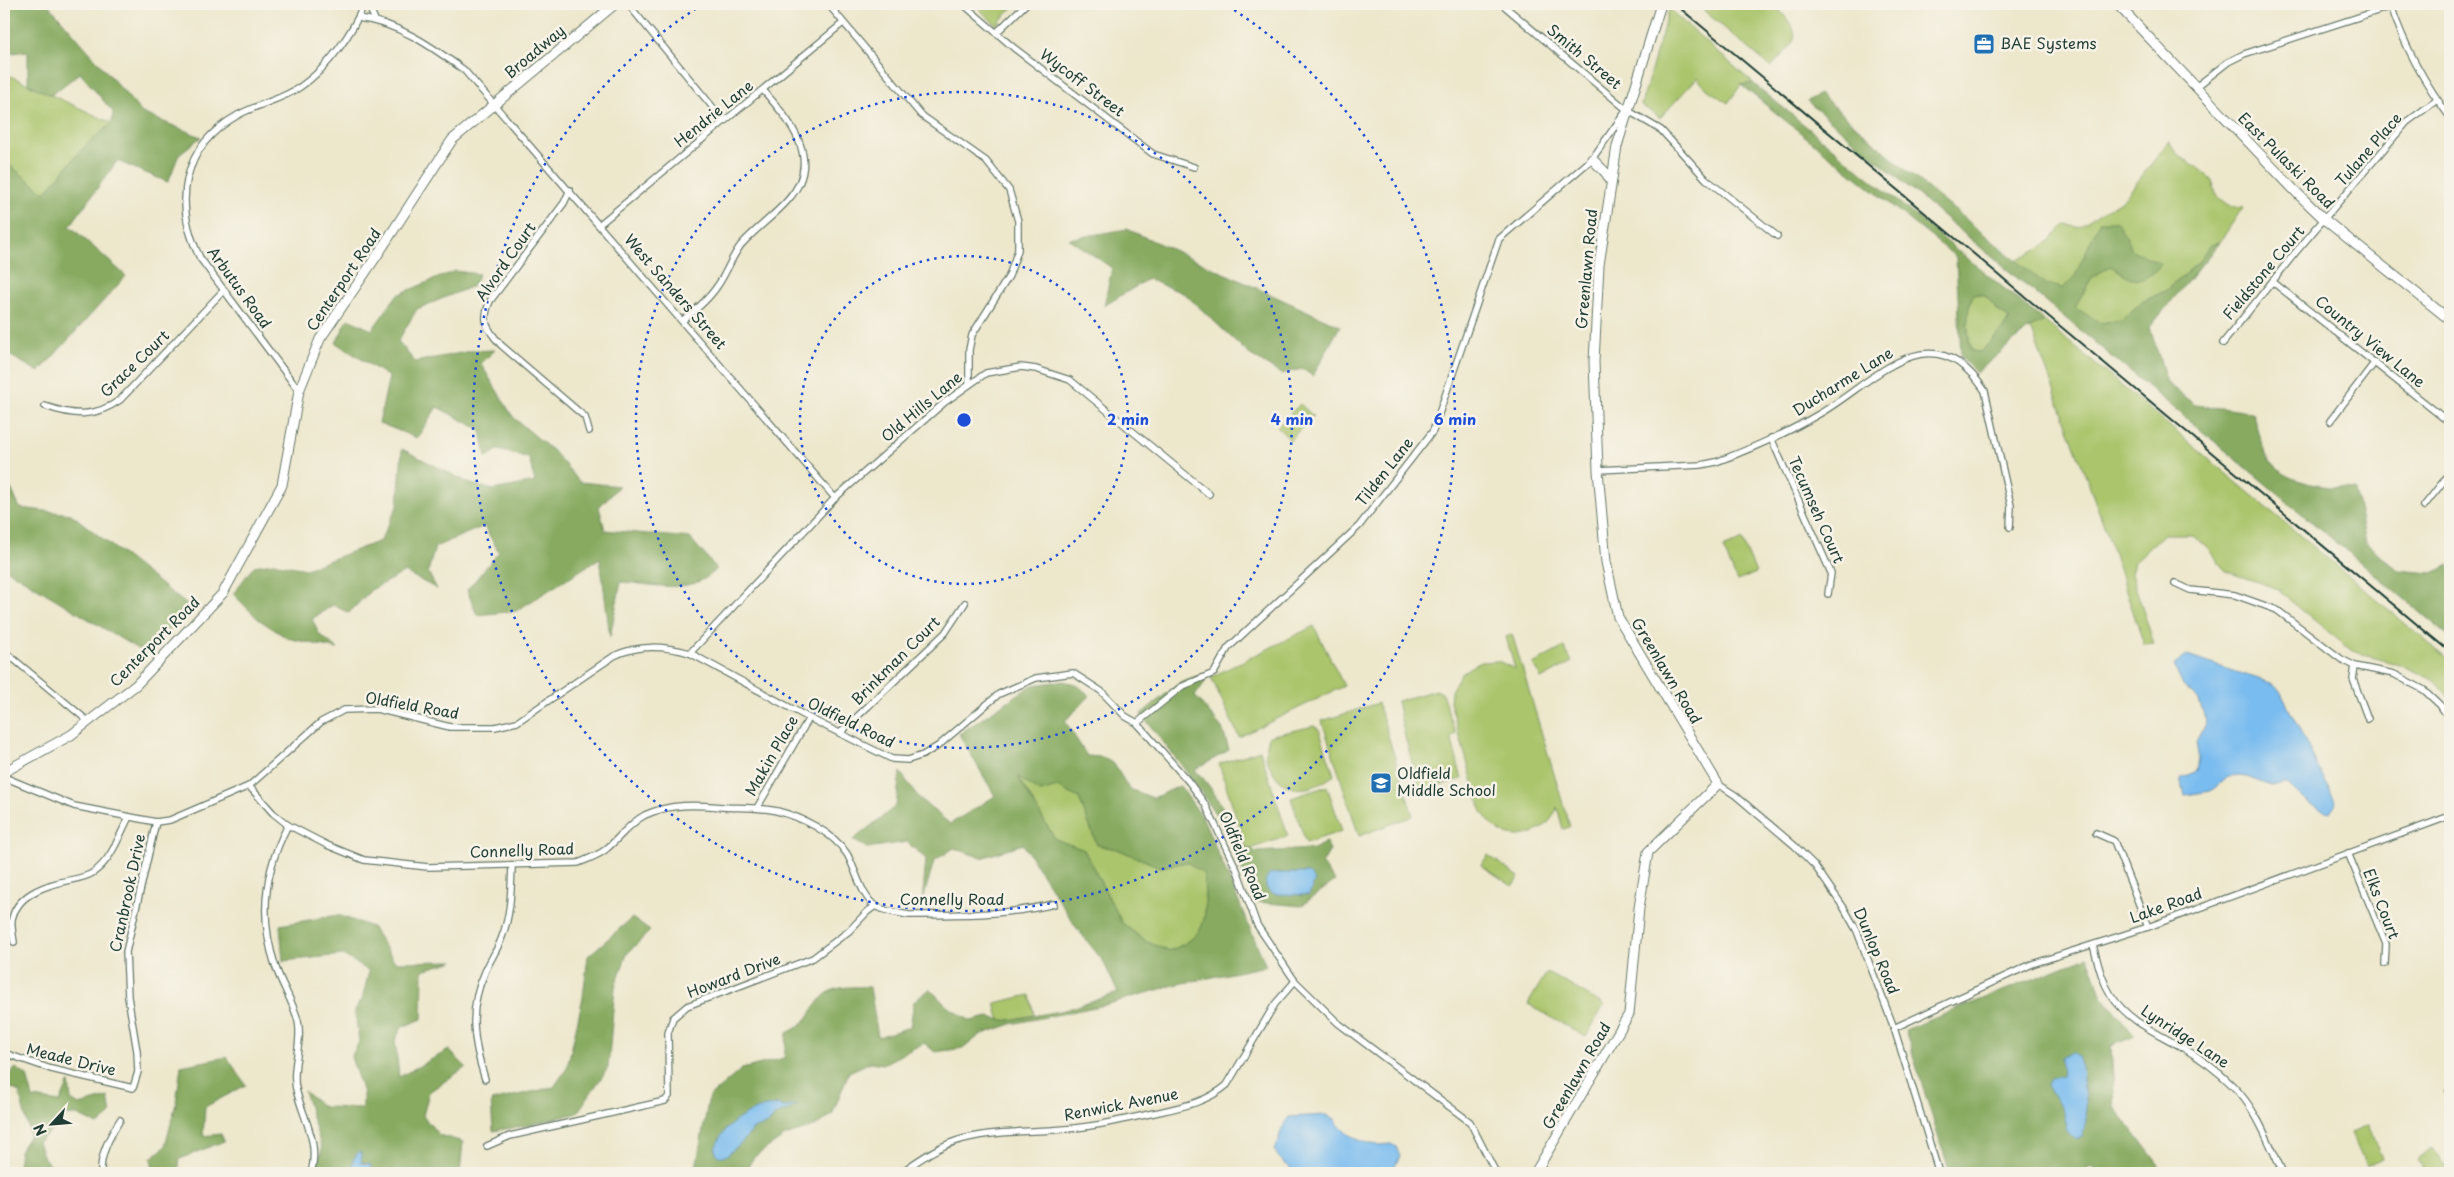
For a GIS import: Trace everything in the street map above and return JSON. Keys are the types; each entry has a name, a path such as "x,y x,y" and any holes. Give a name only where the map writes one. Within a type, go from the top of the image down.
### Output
{"main road":[{"name":"Broadway","path":"494,103 615,4"},
{"name":"East Pulaski Road","path":"2117,4 2271,167 2325,220 2450,320"},
{"name":"Greenlawn Road","path":"1536,1173 1629,1014 1639,908 1648,852 1718,784 1618,617 1606,562 1598,470 1594,313 1610,180 1627,110 1658,5"},
{"name":"Centerport Road","path":"4,772 71,735 136,685 223,593 282,485 299,391 320,339 452,140 494,103"},
{"path":"1592,160 1606,173 1610,180"}],"street":[{"name":"Arbutus Road","path":"299,391 200,258 190,238 184,212 184,192 188,173 200,150 216,130 238,115 284,97 301,86 326,62 358,18 364,4"},
{"path":"368,4 375,20"},
{"path":"628,4 724,121"},
{"path":"828,4 920,115 986,161 1009,190 1015,206 1019,236 1015,263 1001,291 972,335 969,350 969,384"},
{"name":"Wycoff Street","path":"963,4 996,33 1153,154 1194,168"},
{"path":"996,33 1026,4"},
{"name":"Smith Street","path":"1502,4 1627,110 1662,130 1706,180 1777,236"},
{"path":"2196,87 2228,62 2244,54 2399,4"},
{"path":"2391,6 2408,50 2437,100 2450,117"},
{"name":"West Sanders Street","path":"358,18 375,20 414,36 464,70 600,224 836,498"},
{"name":"Hendrie Lane","path":"600,224 843,23"},
{"path":"683,320 710,296 719,284 730,259 749,236 790,198 799,184 803,170 799,138 791,122 763,90"},
{"name":"Tulane Place","path":"2325,220 2407,122 2437,100"},
{"name":"Tilden Lane","path":"1137,723 1181,688 1214,672 1228,648 1359,526 1432,431 1499,239 1592,160 1627,110"},
{"name":"Alvord Court","path":"570,190 560,208 490,301 485,312 485,322 490,333 502,345 585,417 589,431"},
{"name":"Fieldstone Court","path":"2223,343 2325,220"},
{"name":"Country View Lane","path":"2273,282 2450,423"},
{"name":"Grace Court","path":"45,406 77,414 90,414 107,409 120,400 224,290"},
{"name":"Ducharme Lane","path":"1598,470 1702,465 1716,462 1820,414 1902,358 1928,353 1945,355 1968,370 1985,391 2011,506 2010,527"},
{"path":"2330,421 2375,362"},
{"name":"Old Hills Lane","path":"690,653 836,498 969,384 986,372 1020,367 1036,369 1070,380 1208,494"},
{"name":"Tecumseh Court","path":"1771,438 1831,573 1828,594"},
{"path":"2424,506 2450,473"},
{"path":"2175,583 2190,590 2235,595 2277,610 2341,659 2355,666 2394,674 2424,690 2440,705 2450,720"},
{"name":"Brinkman Court","path":"840,733 945,633 965,603"},
{"name":"Oldfield Road","path":"4,776 74,806 156,822 170,820 249,786 321,722 344,710 377,709 450,727 495,727 517,722 600,664 628,649 669,647 690,653 809,718 892,759 908,760 938,746 999,694 1036,678 1073,673 1101,690 1125,716 1137,723 1189,782 1205,804 1237,870 1257,925 1295,981 1338,1023 1470,1122 1487,1152 1496,1173"},
{"path":"4,651 88,722"},
{"path":"2355,666 2353,679 2368,719"},
{"name":"Makin Place","path":"757,808 809,718"},
{"name":"Dunlop Road","path":"1718,784 1735,794 1795,846 1824,879 1857,931 1894,1028 1939,1173"},
{"name":"Connelly Road","path":"249,786 273,813 288,825 346,854 386,864 428,867 578,863 593,858 606,849 630,824 664,809 681,805 757,808 777,811 813,825 838,843 857,873 868,898 875,906 909,915 998,914 1054,904"},
{"name":"Lake Road","path":"1894,1028 2032,964 2148,926 2450,816"},
{"path":"14,942 12,920 18,906 28,895 43,887 78,879 97,870 110,854 129,817"},
{"name":"Cranbrook Drive","path":"133,1088 138,1072 137,1051 127,989 126,952 156,822"},
{"path":"288,825 275,850 271,864 266,903 267,922 269,945 275,966 298,1022 296,1088 312,1131 314,1150 311,1173"},
{"path":"2096,833 2114,841 2148,926"},
{"name":"Elks Court","path":"2348,853 2386,944 2385,964"},
{"path":"485,1080 474,1042 475,1004 479,986 502,938 508,919 512,866"},
{"name":"Howard Drive","path":"487,1146 510,1136 665,1100 669,1096 668,1033 673,1018 687,1006 814,958 850,931 875,906"},
{"name":"Lynridge Lane","path":"2093,945 2101,975 2112,996 2129,1016 2147,1029 2182,1047 2211,1066 2246,1101 2261,1125 2282,1173"},
{"name":"Renwick Avenue","path":"900,1173 939,1148 963,1139 1008,1132 1084,1128 1202,1102 1228,1085 1275,1004 1295,981"},
{"name":"Meade Drive","path":"4,1053 51,1069 133,1088"},
{"path":"101,1173 104,1152 109,1138 120,1120"}],"green space":[{"path":"4,4 48,4 142,113 201,137 179,154 168,182 117,161 70,226 126,276 39,372 4,352 4,161 45,193 84,147 112,123 113,112 80,73 51,95 28,84 28,51 4,54"},
{"path":"974,4 1016,4 996,25"},
{"path":"1696,4 1774,4 1794,30 1793,42 1771,67"},
{"path":"1669,9 1753,83 1741,85 1728,103 1707,89 1697,78 1660,118 1641,105"},
{"path":"4,73 179,154 168,182 84,147 4,240"},
{"path":"1753,83 2044,321 2028,329 1976,373 1961,357 1956,257 1741,85","holes":["1973,295 1985,295 1998,311 2009,318 2000,332 1980,352 1971,351 1967,323 1970,302"]},
{"path":"1820,94 1909,173 2045,284 2063,288 2075,276 2100,221 2116,221 2127,238 2130,249 2162,264 2147,277 2137,280 2110,266 2092,277 2075,308 2101,323 2121,320 2142,302 2165,291 2198,263 2209,246 2220,242 2150,327 2167,383 2195,405 2252,412 2267,456 2274,466 2283,473 2306,483 2355,489 2366,543 2398,570 2432,573 2450,565 2450,637 1807,101"},
{"path":"2169,141 2177,154 2199,168 2212,180 2217,197 2228,205 2243,207 2220,242 2209,246 2198,263 2165,291 2142,302 2121,320 2101,323 2074,308 2016,261 2044,246 2065,225 2077,227 2124,199"},
{"path":"1127,229 1340,326 1313,376 1302,369 1281,374 1249,354 1185,294 1148,279 1104,306 1112,268 1069,239"},
{"path":"455,271 479,274 473,286 417,309 398,341 415,362 471,351 495,350 481,364 513,417 554,452 580,482 619,486 599,507 605,530 690,538 717,569 696,583 684,586 659,586 621,582 610,637 600,558 516,611 477,615 467,590 499,552 484,526 435,547 428,572 437,589 405,572 371,590 349,613 333,605 312,619 319,634 338,649 287,638 258,619 233,594 254,566 273,563 306,569 380,541 398,505 402,449 471,484 493,490 535,482 529,458 498,450 486,457 481,430 437,407 417,438 379,423 389,377 336,343 348,319 372,330 397,295"},
{"path":"1973,295 1985,295 1998,311 2009,318 2000,332 1980,352 1972,351 1968,323 1970,302"},
{"path":"2044,321 2450,661 2450,698 2433,680 2406,667 2352,651 2281,593 2281,590 2225,571 2210,550 2192,534 2164,534 2134,562 2131,573 2154,644 2144,645 2109,539 2032,331 2028,329"},
{"path":"1300,404 1313,416 1290,440 1277,427"},
{"path":"4,474 20,508 71,514 191,608 146,654 4,568"},
{"path":"1742,540 1756,573 1737,581 1723,548"},
{"path":"1314,626 1344,686 1239,737 1211,677"},
{"path":"1512,634 1570,827 1563,829 1557,807 1554,815 1543,827 1528,835 1519,836 1503,833 1496,829 1481,810 1450,702 1451,691 1461,673 1479,662 1498,661 1515,669 1506,637"},
{"path":"1564,647 1572,662 1541,679 1533,664"},
{"path":"1204,674 1205,682 1195,696 1222,728 1229,750 1195,770 1216,796 1240,845 1257,852 1314,849 1326,842 1330,850 1322,864 1335,881 1301,906 1256,902 1221,822 1189,775 1141,714 1182,681","holes":["1279,873 1308,873 1302,896 1293,893"]},
{"path":"1063,681 1076,684 1090,696 1065,721 1087,756 1102,757 1114,764 1129,789 1153,798 1180,786 1203,818 1266,966 1174,985 1105,1005 1011,1024 980,1035 964,1048 935,1052 924,1043 883,1064 871,1062 849,1072 832,1115 816,1126 785,1136 754,1157 744,1173 695,1173 709,1097 742,1069 784,1058 787,1033 806,1020 829,992 846,987 870,987 878,1037 910,1027 914,1001 930,989 948,1007 971,1021 988,1017 1005,1021 1065,1010 1118,993 1103,961 1076,927 1023,844 982,858 954,848 934,861 922,903 926,859 907,842 867,848 853,840 896,806 900,772 920,799 950,824 995,796 959,734 1032,685","holes":["1018,777 1040,792 1058,787 1079,798 1097,845 1117,849 1160,867 1187,862 1204,874 1205,912 1200,930 1193,938 1169,951 1145,941 1122,923 1084,850 1055,839","777,1105 784,1107 768,1124 753,1129 726,1156 725,1130 752,1112"]},
{"path":"1436,690 1442,693 1456,734 1451,737 1462,779 1420,790 1397,701"},
{"path":"1378,703 1413,816 1359,836 1322,721"},
{"path":"1314,726 1319,729 1334,775 1309,788 1292,788 1278,779 1267,759 1266,751 1269,736"},
{"path":"1260,750 1288,836 1247,850 1219,764"},
{"path":"1017,776 1040,792 1058,786 1079,798 1097,845 1117,849 1160,867 1187,862 1204,874 1204,921 1194,937 1169,951 1145,941 1122,923 1084,850 1055,839"},
{"path":"1327,786 1342,831 1306,843 1291,798"},
{"path":"1488,855 1519,877 1512,886 1481,865"},
{"path":"338,915 372,927 395,962 454,961 423,970 422,1019 402,1027 395,1040 399,1077 449,1050 466,1067 429,1092 423,1116 439,1135 463,1142 460,1173 373,1173 370,1164 353,1160 351,1173 315,1173 322,1149 304,1091 323,1107 363,1108 363,1093 351,1057 359,1042 355,1010 362,1000 369,971 343,955 283,961 280,925"},
{"path":"632,918 650,931 627,954 615,987 608,1068 577,1113 530,1125 493,1131 491,1101 554,1087 567,1068 583,997 588,956"},
{"path":"2088,957 2102,996 2135,1036 2111,1046 2115,1107 2159,1165 2157,1173 2099,1173 2091,1166 2079,1173 2041,1173 2039,1169 2024,1173 1950,1173 1905,1030","holes":["2062,1076 2084,1088 2087,1121 2068,1132 2064,1113 2050,1079"]},
{"path":"1547,972 1604,1005 1586,1037 1528,1004"},
{"path":"1030,995 1034,1015 1000,1022 995,1003"},
{"path":"227,1057 246,1085 205,1107 203,1136 221,1134 224,1141 180,1159 178,1173 154,1173 151,1158 165,1147 176,1103 181,1066"},
{"path":"16,1068 27,1076 33,1098 60,1102 69,1082 71,1100 79,1105 108,1097 111,1114 98,1125 77,1115 61,1116 50,1132 38,1142 44,1158 50,1165 33,1170 31,1173 17,1173 20,1151 30,1135 19,1092 4,1085 4,1079"},
{"path":"2368,1126 2382,1158 2366,1166 2351,1133"},
{"path":"2432,1148 2450,1173 2427,1173 2417,1160"}],"water":[{"path":"2187,656 2274,684 2280,691 2336,803 2330,812 2311,805 2286,783 2271,786 2241,775 2228,776 2211,791 2185,795 2181,778 2197,771 2199,759 2196,743 2206,721 2199,700 2183,686 2174,665"},
{"path":"1308,873 1315,880 1309,895 1274,894 1267,889 1265,881 1270,874"},
{"path":"2072,1052 2078,1057 2082,1068 2087,1121 2082,1137 2075,1140 2068,1132 2064,1113 2047,1085 2050,1079 2062,1076 2061,1058"},
{"path":"777,1105 784,1107 798,1105 774,1116 768,1124 753,1129 726,1156 718,1156 715,1150 719,1140 724,1132 739,1118 748,1113"},
{"path":"1326,1115 1335,1119 1343,1130 1359,1140 1379,1145 1391,1144 1396,1147 1400,1156 1391,1173 1295,1173 1279,1158 1275,1151 1284,1124 1289,1117"},
{"path":"359,1151 362,1154 361,1163 370,1164 373,1173 351,1173 353,1160"}],"railway":[{"path":"1675,4 2450,652"}],"place":[{"name":"BAE Systems","path":"1984,44"},
{"name":"Oldfield Middle School","path":"1381,783"}]}
